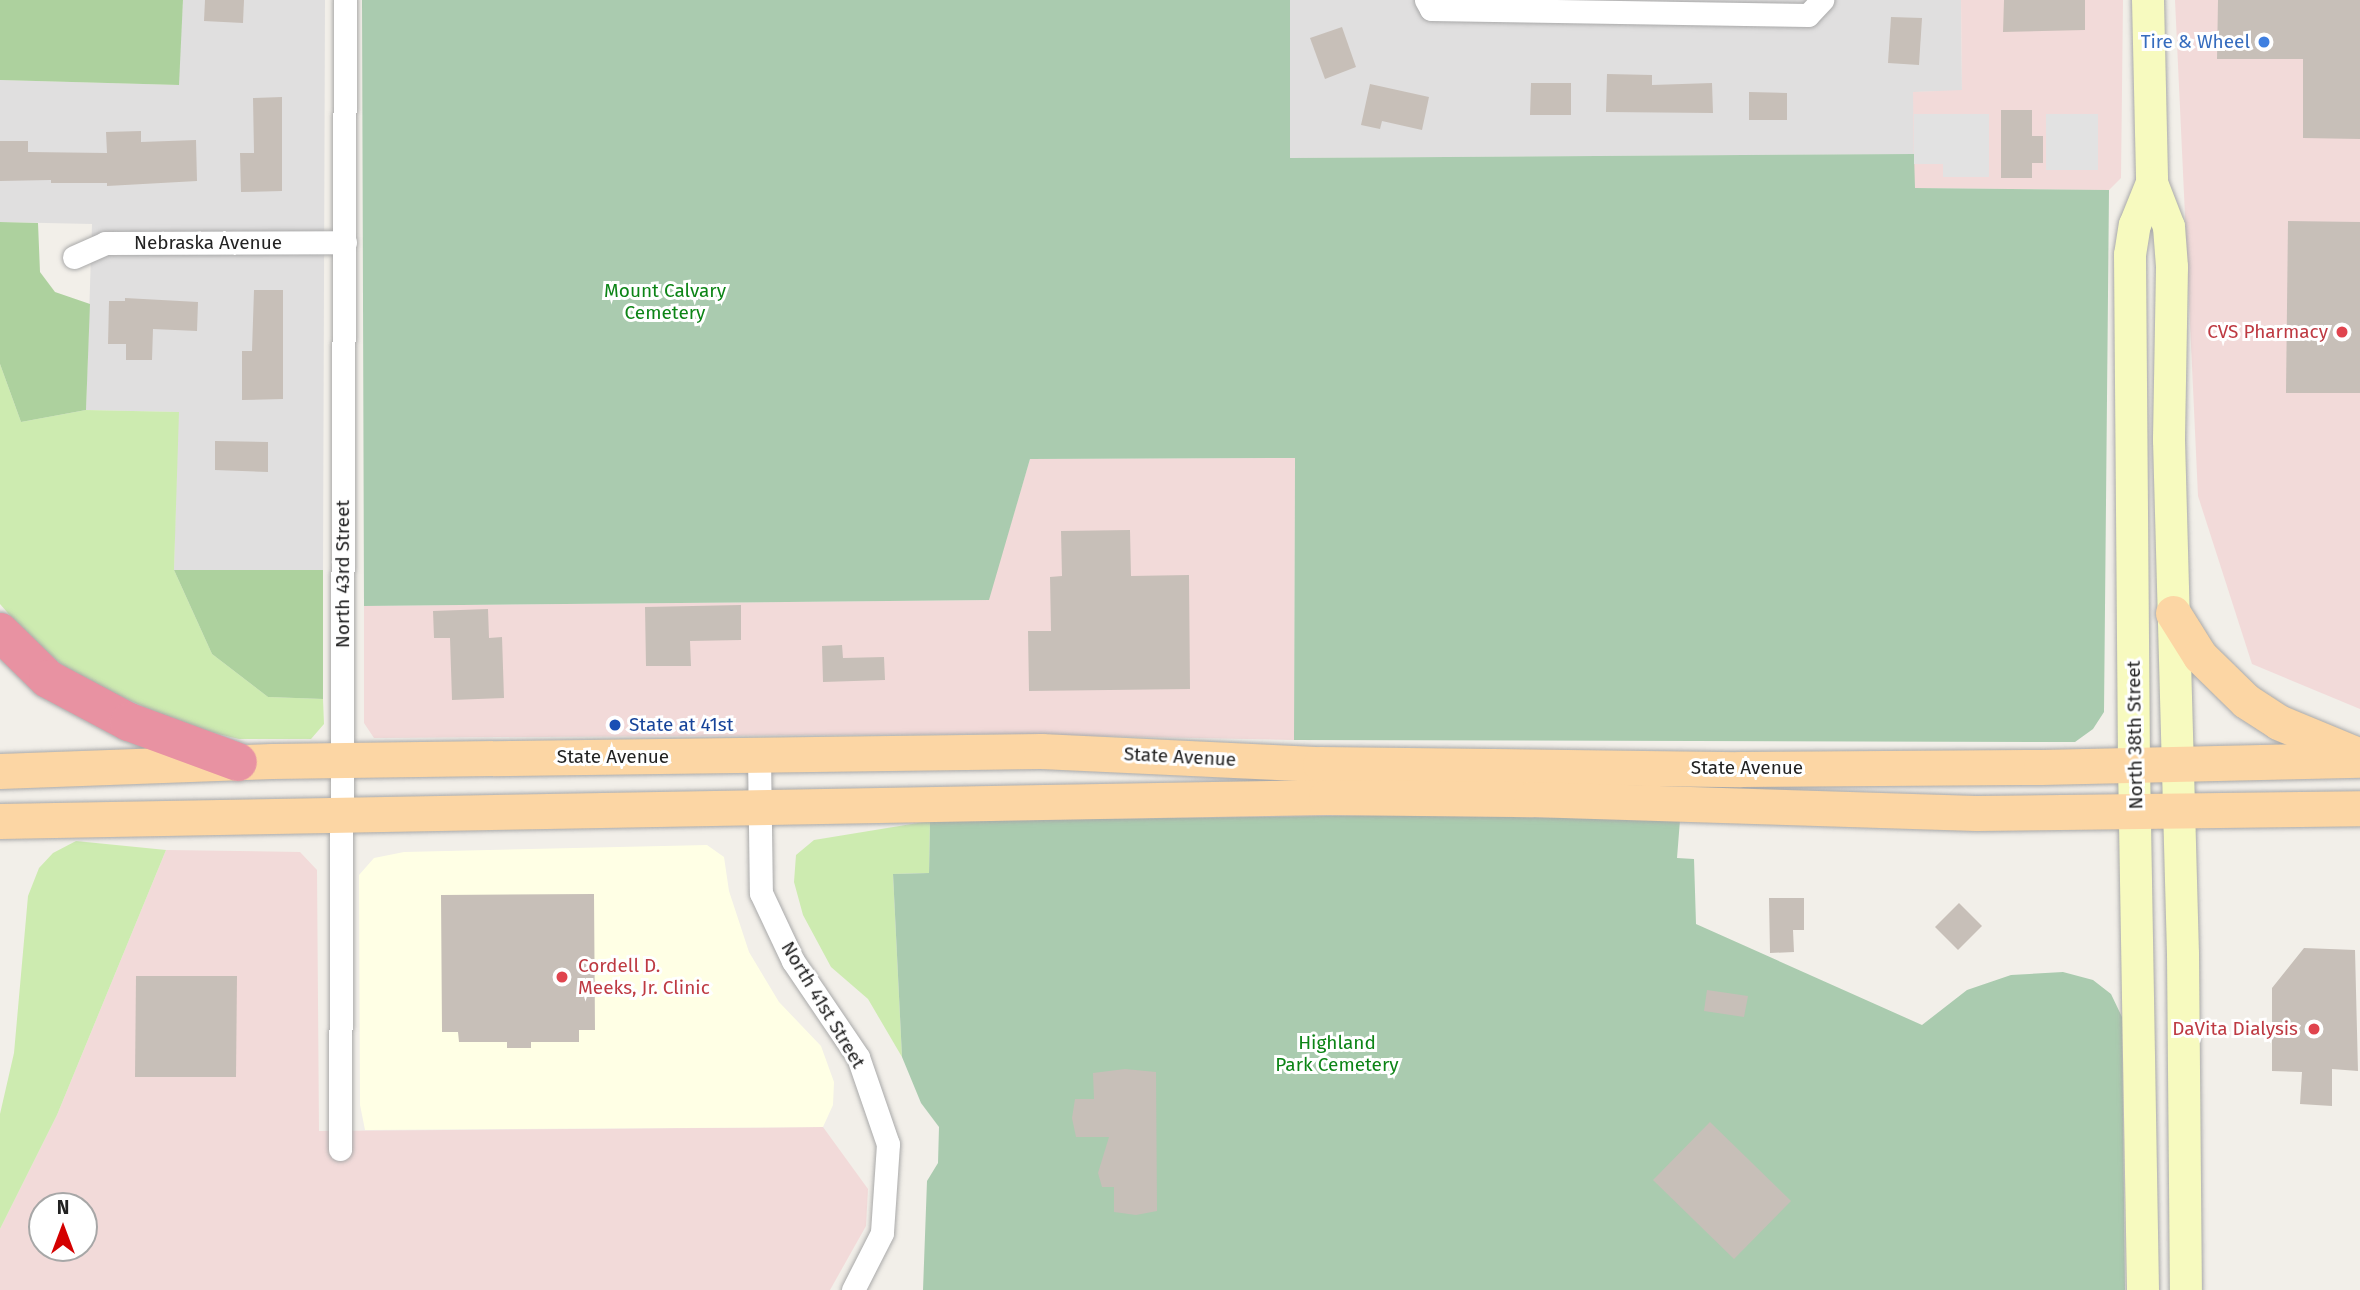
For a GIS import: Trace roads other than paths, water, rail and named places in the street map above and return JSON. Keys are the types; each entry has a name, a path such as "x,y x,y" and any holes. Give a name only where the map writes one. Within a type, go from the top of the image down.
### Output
{"highway":[{"path":"0,632 48,679 129,722 238,762"}],"main road":[{"name":"North 38th Street","path":"2148,0 2152,183 2169,227 2172,267 2169,440 2186,1290"},
{"name":"North 38th Street","path":"2143,1290 2137,811 2134,765 2134,458 2130,256 2135,225 2152,183"},
{"path":"2173,614 2200,656 2246,701 2278,722 2360,758"},
{"name":"State Avenue","path":"0,771 341,760 1041,751 1320,764 1740,769 2134,765 2360,758"},
{"name":"State Avenue","path":"0,821 1340,797 1559,799 1976,813 2360,808"}],"street":[{"name":"North 43rd Street","path":"340,1149 345,0"},
{"path":"1428,4 1808,15 1819,4"},
{"name":"Nebraska Avenue","path":"74,257 105,243 345,242"},
{"name":"North 41st Street","path":"758,756 761,892 793,961 858,1056 888,1144 882,1233 853,1290"}],"place":[{"name":"Tire & Wheel","path":"2264,42"},
{"name":"CVS Pharmacy","path":"2342,332"},
{"name":"State at 41st","path":"615,725"},
{"name":"Cordell D. Meeks, Jr. Clinic","path":"562,977"},
{"name":"DaVita Dialysis","path":"2314,1029"}],"park label":[{"name":"Mount Calvary Cemetery","path":"665,302"},
{"name":"Highland Park Cemetery","path":"1337,1054"}]}
